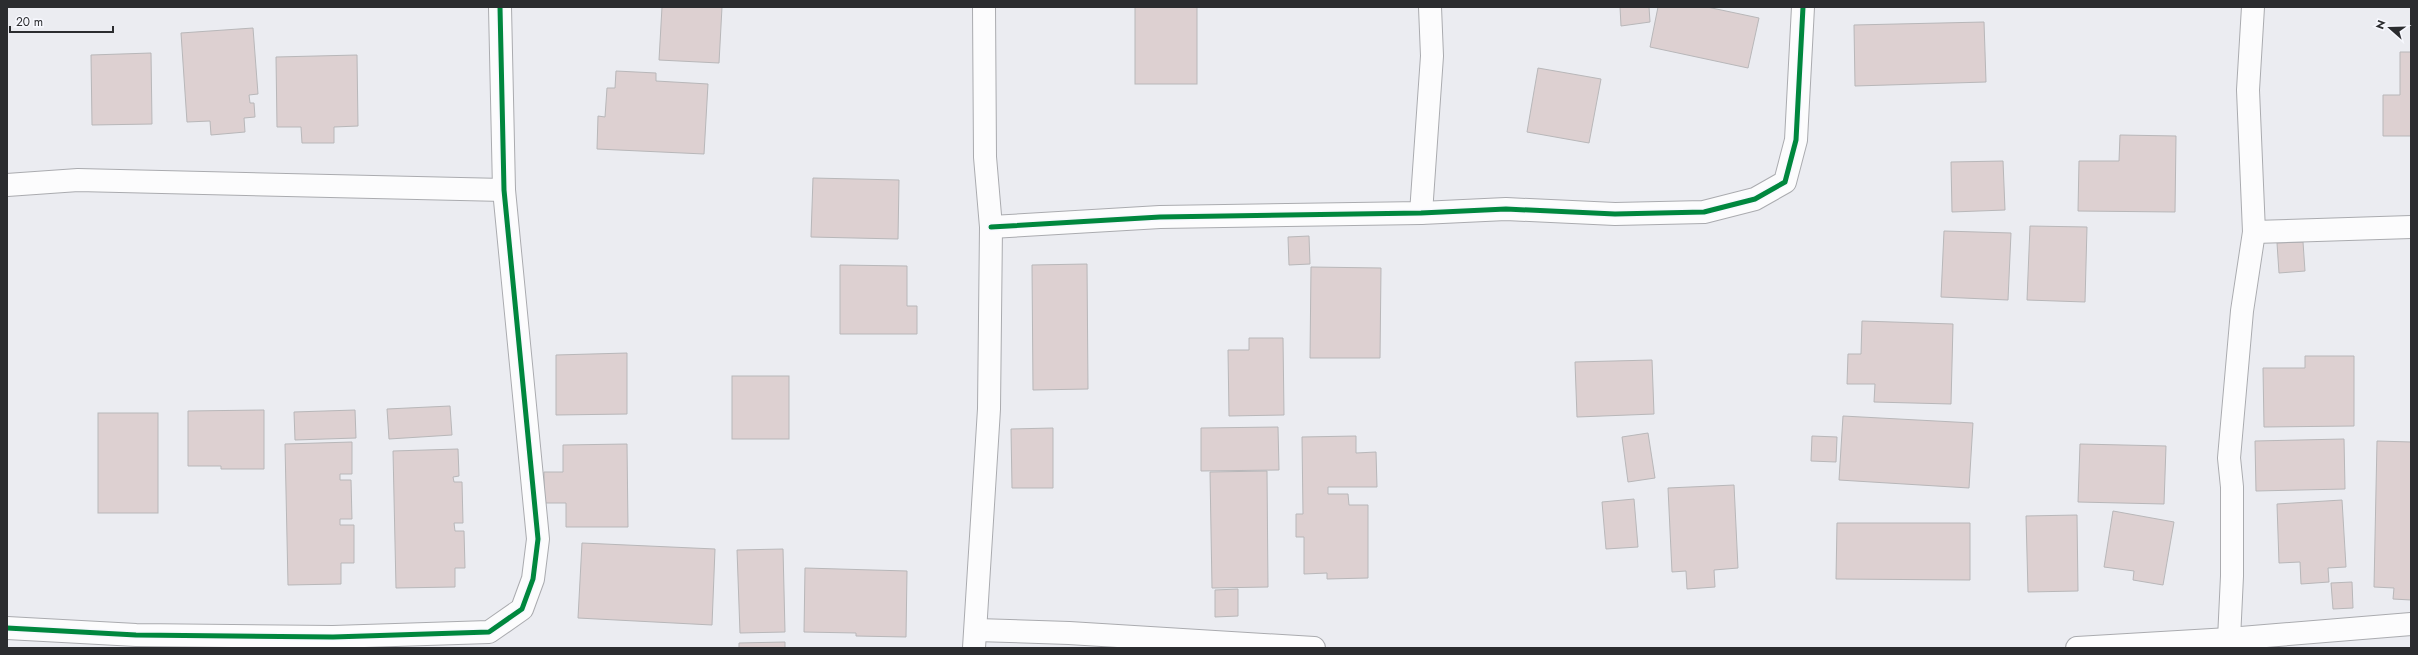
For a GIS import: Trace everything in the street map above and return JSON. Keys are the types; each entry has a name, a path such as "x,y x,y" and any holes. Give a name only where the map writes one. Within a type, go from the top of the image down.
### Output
{"street":[{"path":"7,628 136,635 491,640 522,609 533,579 538,539 504,190 500,7"},
{"path":"984,7 985,156 991,227 989,409 975,639 1069,633 1314,648"},
{"path":"1421,213 1432,56 1430,7"},
{"path":"991,227 1160,217 1421,213 1506,209 1615,214 1704,212 1755,199 1785,182 1796,140 1803,7"},
{"path":"2229,639 2232,576 2232,487 2229,458 2242,311 2254,232 2248,90 2253,7"},
{"path":"7,185 78,180 504,190"},
{"path":"2254,232 2411,227"},
{"path":"2077,648 2229,639 2411,624"}],"building":[{"path":"662,7 722,7 719,63 659,60"},
{"path":"1135,7 1197,7 1197,84 1135,84"},
{"path":"1620,7 1649,7 1650,22 1621,26"},
{"path":"1658,7 1707,7 1759,18 1748,68 1650,47"},
{"path":"1984,22 1986,82 1855,86 1854,25"},
{"path":"253,28 258,94 249,95 250,103 254,103 255,117 244,118 245,132 211,135 210,121 187,122 181,33"},
{"path":"2400,52 2411,52 2411,136 2383,136 2383,95 2400,95"},
{"path":"151,53 152,124 92,125 91,55"},
{"path":"357,55 358,126 334,127 334,143 302,143 301,127 277,127 276,57"},
{"path":"1538,68 1601,79 1589,143 1527,132"},
{"path":"616,71 656,73 656,81 708,84 704,154 597,149 598,116 605,117 607,88 615,88"},
{"path":"2120,135 2176,136 2175,212 2078,211 2079,161 2119,161"},
{"path":"2003,161 2005,210 1952,212 1951,162"},
{"path":"813,178 899,180 898,239 811,237"},
{"path":"2030,226 2087,227 2085,302 2027,300"},
{"path":"1944,231 2011,233 2008,300 1941,297"},
{"path":"1309,236 1310,264 1289,265 1288,237"},
{"path":"2303,242 2305,271 2279,273 2277,243"},
{"path":"1087,264 1088,389 1033,390 1032,265"},
{"path":"840,265 907,266 907,306 917,306 917,334 840,334"},
{"path":"1311,267 1381,268 1380,358 1310,358"},
{"path":"1862,321 1953,324 1951,404 1874,402 1875,384 1847,384 1848,354 1861,354"},
{"path":"1249,338 1283,338 1284,415 1229,416 1228,350 1249,350"},
{"path":"627,353 627,414 556,415 556,355"},
{"path":"2305,356 2354,356 2354,426 2264,427 2263,368 2305,368"},
{"path":"1652,360 1654,414 1577,417 1575,362"},
{"path":"732,376 789,376 789,439 732,439"},
{"path":"450,406 452,435 389,439 387,409"},
{"path":"264,410 264,469 221,469 221,466 188,466 188,411"},
{"path":"355,410 356,438 295,440 294,412"},
{"path":"98,413 158,413 158,513 98,513"},
{"path":"1843,416 1973,423 1969,488 1839,480"},
{"path":"1278,427 1279,470 1201,471 1201,428"},
{"path":"1053,428 1053,488 1012,488 1011,429"},
{"path":"1648,433 1655,478 1628,482 1622,437"},
{"path":"1356,436 1356,453 1376,452 1377,487 1328,487 1328,494 1348,494 1349,505 1368,505 1368,578 1327,579 1327,573 1304,574 1304,537 1296,537 1296,514 1303,514 1302,437"},
{"path":"1812,436 1837,437 1836,462 1811,461"},
{"path":"2344,439 2345,489 2256,491 2255,441"},
{"path":"2377,441 2411,442 2411,600 2393,599 2394,588 2374,587"},
{"path":"352,442 352,474 340,474 340,480 351,480 352,519 340,519 340,525 354,525 354,563 341,563 341,584 288,585 285,444"},
{"path":"627,444 628,527 566,527 566,503 544,503 544,472 563,472 563,445"},
{"path":"2080,444 2166,446 2164,504 2078,502"},
{"path":"458,449 459,476 453,477 454,482 462,482 463,523 454,523 455,531 464,531 465,568 455,568 455,587 396,588 393,451"},
{"path":"1267,471 1268,587 1212,588 1210,472"},
{"path":"1734,485 1738,568 1714,570 1715,587 1687,589 1686,571 1672,572 1668,488"},
{"path":"1634,499 1638,547 1606,549 1602,502"},
{"path":"2342,500 2346,567 2328,568 2329,582 2301,584 2300,562 2279,563 2277,504"},
{"path":"2113,511 2174,522 2163,585 2133,580 2134,571 2104,567"},
{"path":"2077,515 2078,591 2028,592 2026,516"},
{"path":"1837,523 1970,523 1970,580 1836,579"},
{"path":"582,543 715,549 712,625 578,618"},
{"path":"783,549 785,632 740,633 737,550"},
{"path":"805,568 907,571 906,637 856,636 856,633 804,632"},
{"path":"2352,582 2353,608 2333,609 2331,583"},
{"path":"1238,589 1238,616 1215,617 1215,590"},
{"path":"785,642 785,648 739,648 739,643"}],"cycle path":[{"path":"7,628 136,635 333,637 489,632 522,609 533,579 538,539 504,190 500,7"},
{"path":"991,227 1160,217 1421,213 1506,209 1615,214 1704,212 1755,199 1785,182 1796,140 1803,7"}]}
